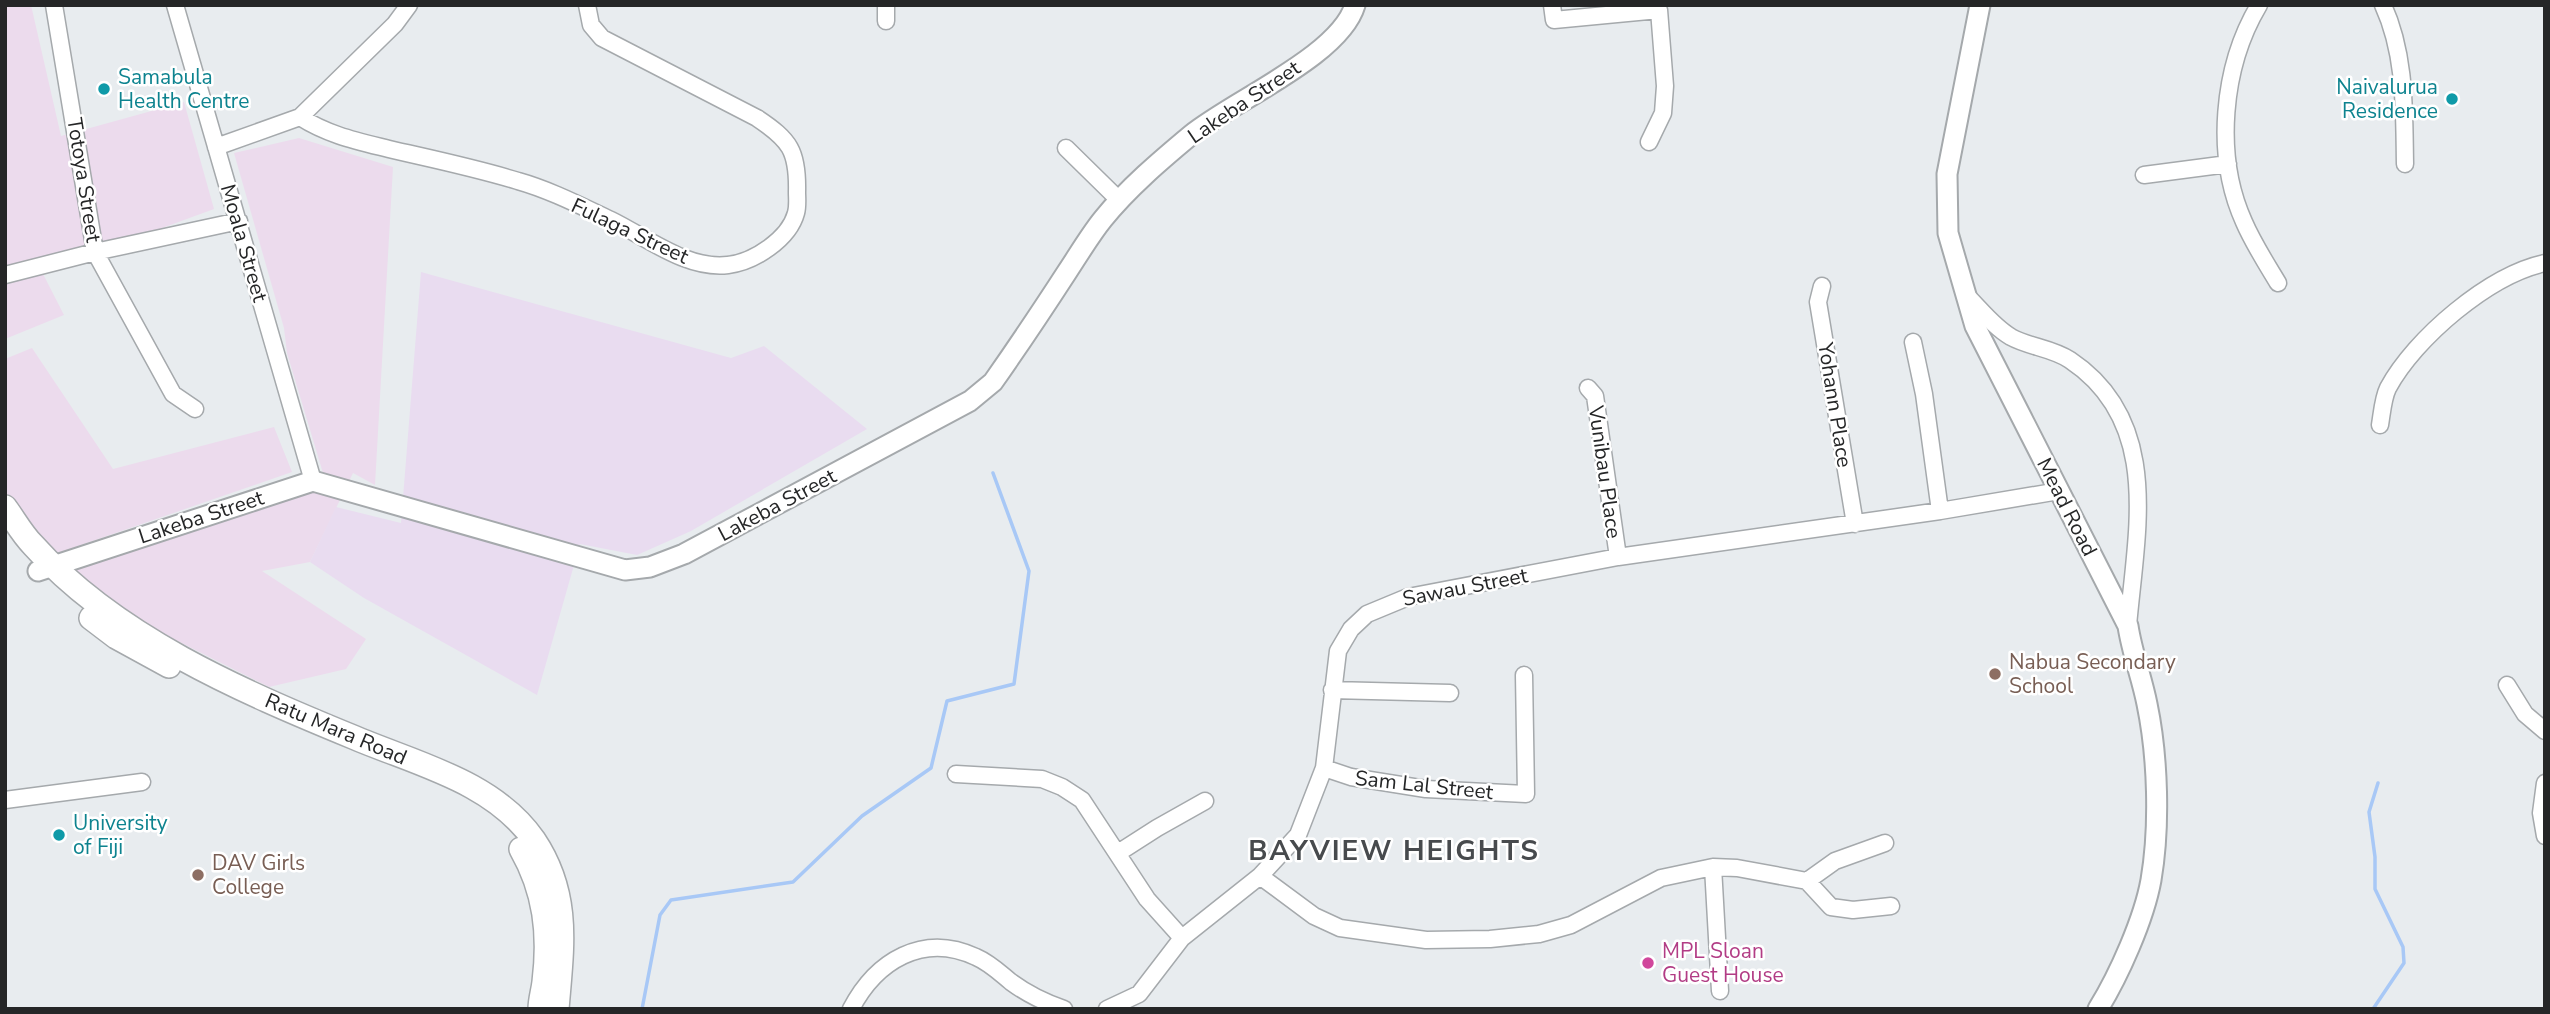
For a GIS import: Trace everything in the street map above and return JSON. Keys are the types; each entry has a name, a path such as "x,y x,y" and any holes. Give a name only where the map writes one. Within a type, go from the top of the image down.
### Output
{"highway":[{"name":"Ratu Mara Road","path":"5,507 45,568 115,617 207,671 299,715 448,775 493,799 509,811 522,824 545,859 561,907 562,952 557,1009"},
{"name":"Ratu Mara Road","path":"5,532 45,568 81,610 135,648 288,725 451,790 493,816 510,832 540,889 546,945 540,1009"}],"main road":[{"name":"Lakeba Street","path":"45,568 313,481 625,569 650,567 684,554 970,401 993,382 1102,219 1192,134 1227,109 1313,57 1335,37 1351,17 1355,5"},
{"name":"Mead Road","path":"1980,5 1947,174 1948,233 1975,326 2128,626 2147,703 2153,743 2156,815 2151,881 2122,961 2098,1009"}],"street":[{"name":"Totoya Street","path":"54,5 95,252 173,394 195,409"},
{"name":"Moala Street","path":"175,5 313,481"},
{"path":"216,147 300,117 377,43 410,5"},
{"name":"Fulaga Street","path":"300,117 336,136 518,181 613,221 703,265 729,265 755,257 776,242 790,226 796,212 797,195 793,152 781,134 758,118 602,38 592,25 587,5"},
{"path":"2259,5 2244,36 2232,72 2228,104 2228,164 2243,220 2278,283"},
{"path":"2383,5 2390,20 2403,84 2405,164"},
{"path":"1553,13 1659,10 1665,86 1663,113 1649,142"},
{"path":"1066,148 1120,201"},
{"path":"2144,175 2228,164"},
{"path":"5,275 95,252 239,221"},
{"path":"2380,425 2386,391 2403,363 2453,313 2485,289 2526,267 2545,263"},
{"name":"Yohann Place","path":"1822,286 1818,302 1855,524"},
{"path":"1966,295 2012,338 2063,356 2085,370 2098,383 2125,423 2134,449 2138,477 2128,626"},
{"path":"1913,342 1924,394 1940,511"},
{"name":"Vunibau Place","path":"1588,388 1595,396 1618,557"},
{"name":"Sawau Street","path":"1107,1009 1139,994 1182,938 1260,876 1297,835 1324,768 1338,651 1351,629 1367,614 1408,597 1618,557 1855,524 2059,491"},
{"name":"Sam Lal Street","path":"1324,768 1351,777 1426,789 1527,794 1524,675"},
{"path":"2507,685 2525,714 2545,731"},
{"path":"1332,690 1450,693"},
{"path":"956,774 1042,779 1082,800 1147,899 1182,938"},
{"path":"5,800 142,782"},
{"path":"2545,783 2541,813 2545,836"},
{"path":"1118,853 1205,801"},
{"path":"1807,881 1835,860 1885,843"},
{"path":"1260,876 1314,916 1340,928 1426,940 1539,934 1571,925 1661,878 1713,867 1737,868 1807,881 1831,907 1853,910 1891,906"},
{"path":"1713,867 1720,991"},
{"path":"851,1009 877,972 892,960 913,952 933,949 975,956 1036,997 1064,1009"}],"shaded area":[{"path":"5,5 31,5 61,136 184,102 214,209 42,272 64,315 5,339"},
{"path":"299,138 393,167 375,485 353,473 310,562 262,571 366,639 346,669 269,687 114,609 70,570 305,490 323,473 287,353 284,328 234,153"},
{"path":"421,272 731,358 764,346 867,429 691,531 637,555 580,544 537,695 364,598 310,562 336,507 401,523"},
{"path":"32,348 113,469 274,427 292,472 52,555 5,496 5,359"}],"waterway":[{"path":"642,1009 660,915 671,900 793,882 862,816 931,768 947,701 1014,684 1029,571 993,473"},
{"path":"2373,1009 2404,963 2403,947 2375,889 2375,857 2369,812 2378,783"}],"place":[{"name":"Samabula Health Centre","path":"104,89"},
{"name":"Naivalurua Residence","path":"2452,99"},
{"name":"Nabua Secondary School","path":"1995,674"},
{"name":"University of Fiji","path":"59,835"},
{"name":"DAV Girls College","path":"198,875"},
{"name":"MPL Sloan Guest House","path":"1648,963"}],"district":[{"name":"BAYVIEW HEIGHTS","path":"1394,850"}]}
